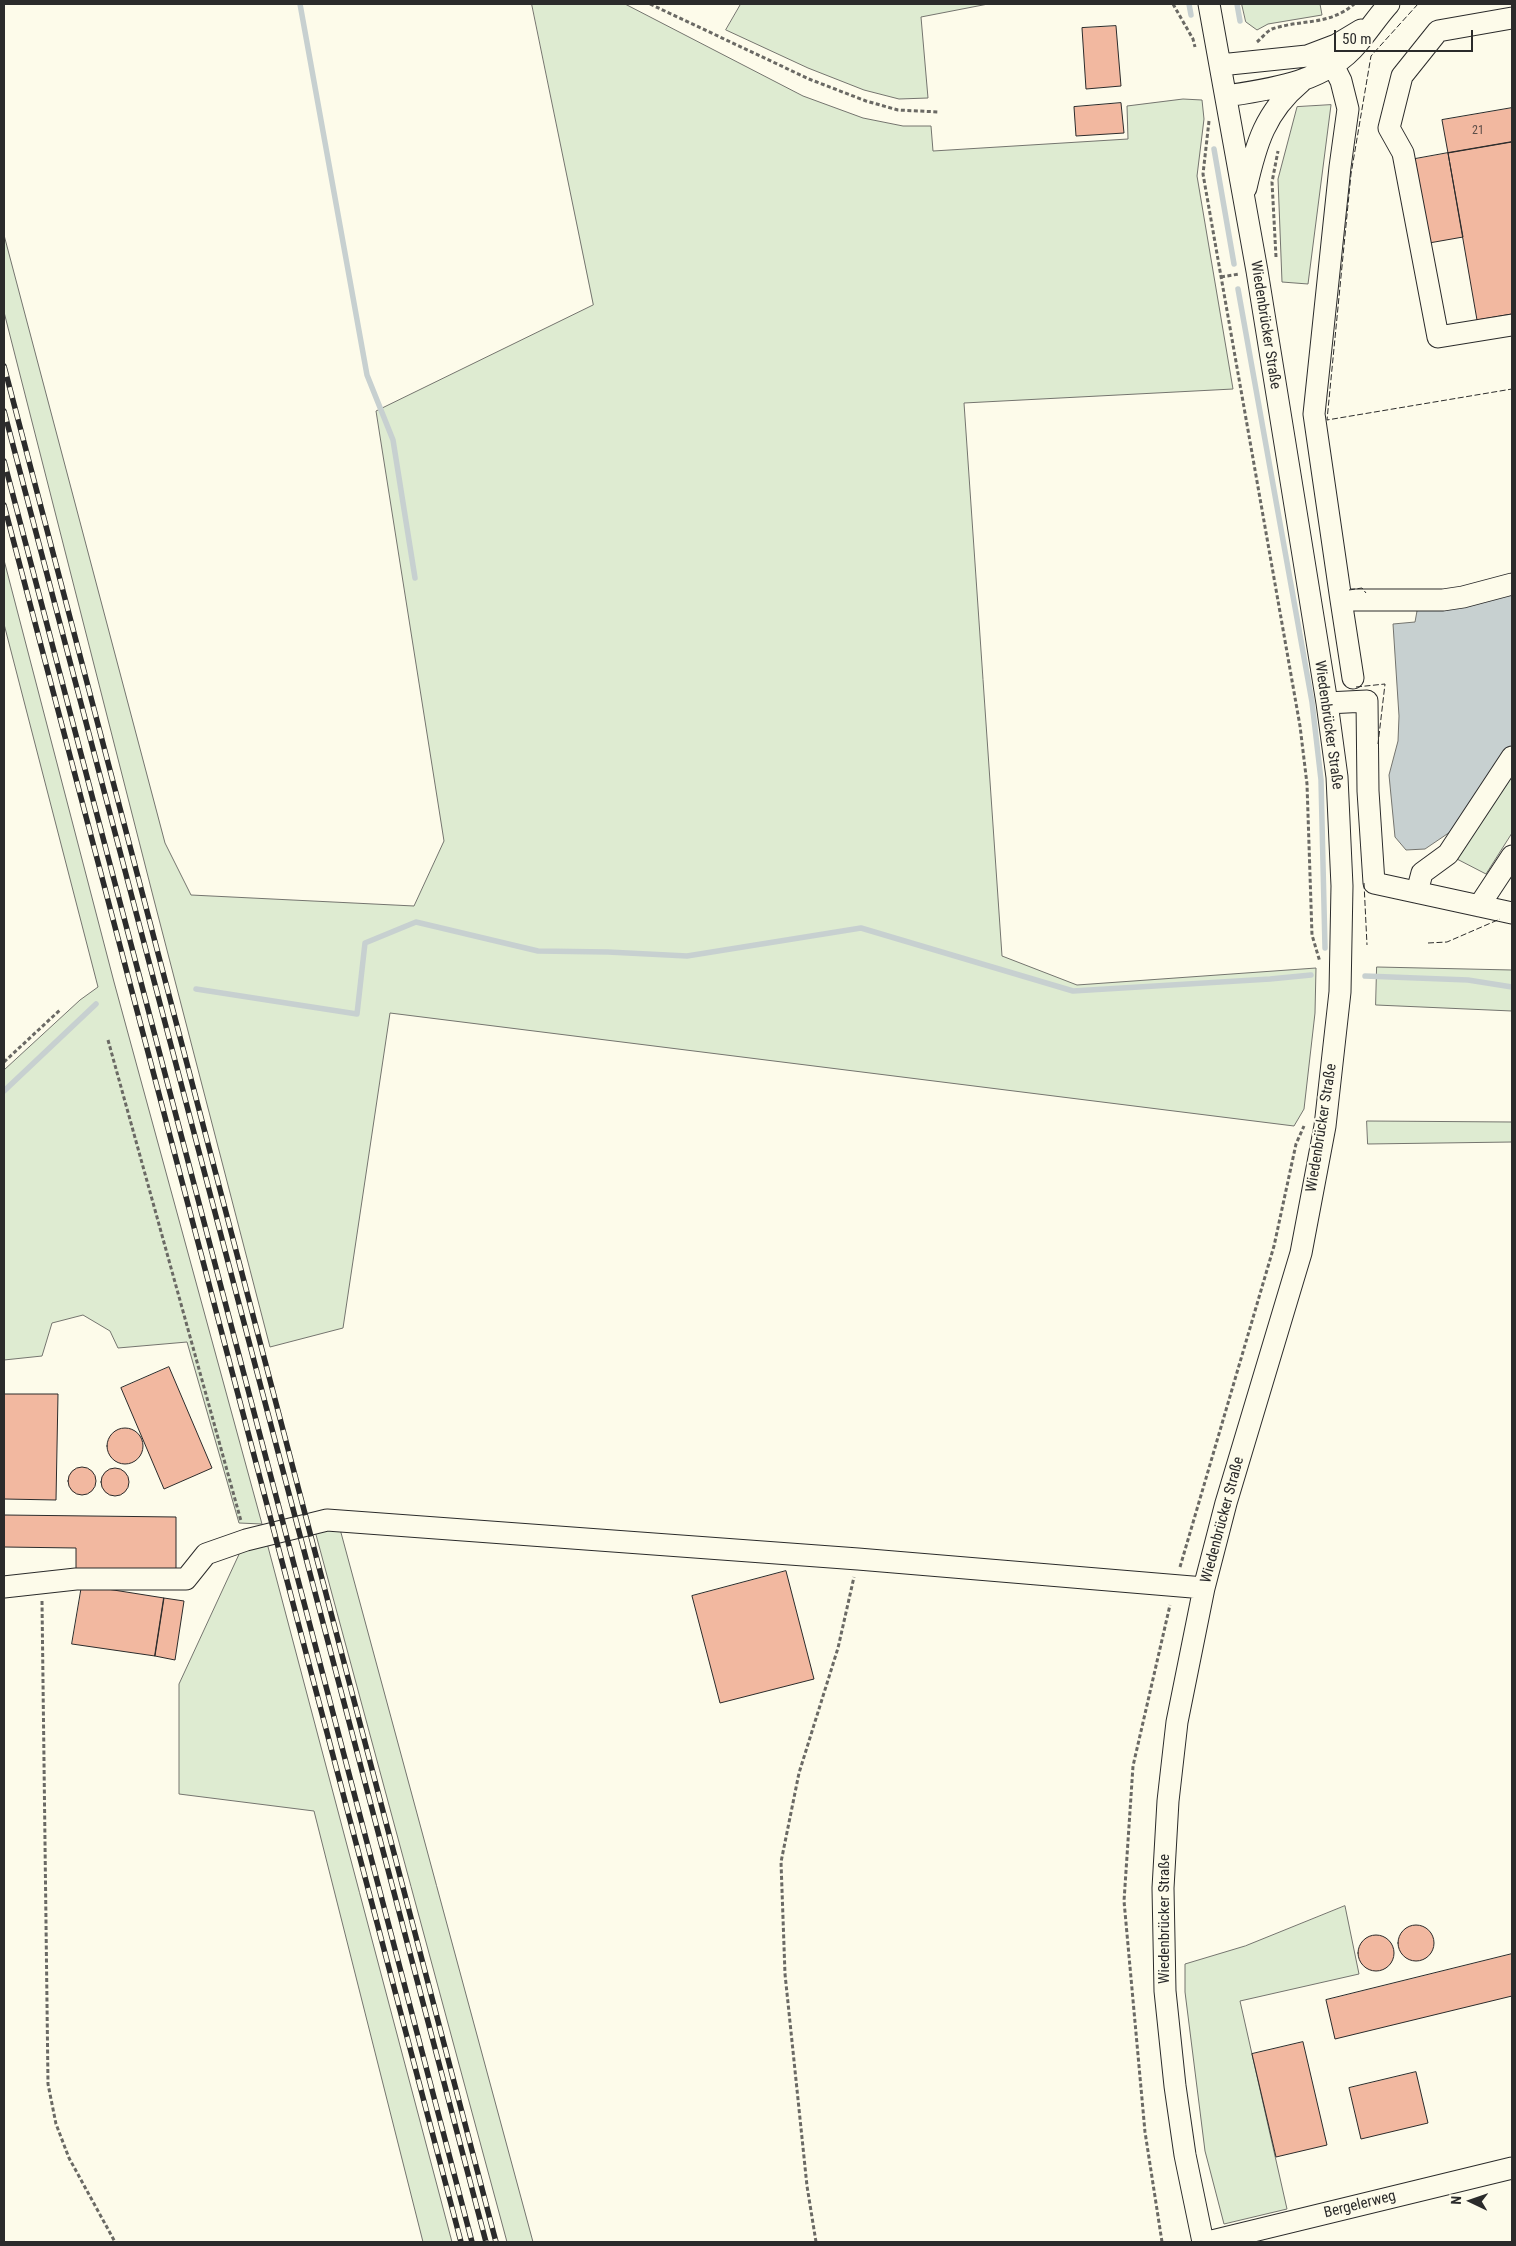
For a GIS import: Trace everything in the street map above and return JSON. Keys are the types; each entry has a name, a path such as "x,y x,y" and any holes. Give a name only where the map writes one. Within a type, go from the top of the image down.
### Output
{"street":[{"name":"Wiedenbrücker Straße","path":"1203,2242 1185,2155 1175,2086 1165,1991 1163,1888 1168,1801 1177,1722 1204,1588 1226,1502 1301,1253 1324,1126 1340,992 1342,886 1337,777 1327,703 1244,198 1209,4"},
{"path":"1226,96 1288,86 1333,65 1358,44 1389,4"},
{"path":"1512,18 1438,31 1402,76 1389,128 1403,153 1438,337 1512,325"},
{"path":"1220,66 1307,56 1336,45 1372,24"},
{"path":"1333,65 1341,81 1348,109 1340,167 1314,414 1353,678"},
{"path":"1244,198 1256,146 1273,112 1287,93 1302,81"},
{"path":"1341,600 1443,600 1463,598 1512,584"},
{"path":"1327,703 1367,701 1368,791 1374,883 1512,913"},
{"path":"1417,892 1422,873 1448,854 1512,757"},
{"path":"1479,906 1512,856"},
{"path":"4,1588 76,1579 186,1579 206,1554 246,1540 327,1520 858,1559 1204,1588"},
{"name":"Bergelerweg","path":"1208,2242 1512,2168"}],"path":[{"path":"650,4 809,79 866,102 898,110 939,112"},
{"path":"1173,4 1193,39 1195,48"},
{"path":"1255,62 1253,46 1271,30 1320,21 1346,11 1354,4"},
{"path":"1210,117 1203,174 1300,726 1307,784 1312,935 1322,969"},
{"path":"1221,277 1272,268 1276,260 1272,182 1279,145"},
{"path":"4,1062 61,1009"},
{"path":"108,1040 246,1540"},
{"path":"1162,2242 1144,2132 1124,1901 1133,1766 1174,1585 1274,1246 1296,1144 1306,1119"},
{"path":"816,2242 807,2186 785,1974 781,1862 799,1773 838,1648 858,1559"},
{"path":"42,1583 48,2084 56,2124 69,2158 115,2242"}],"green space":[{"path":"532,4 625,4 803,96 863,118 903,126 931,126 933,151 1128,139 1127,106 1183,99 1202,100 1204,119 1197,176 1233,389 964,403 1002,956 1077,985 1316,968 1315,1013 1304,1109 1294,1126 390,1013 343,1328 270,1347 4,312 4,235 165,843 191,895 414,906 444,841 376,411 593,305"},
{"path":"741,4 988,4 921,17 928,98 899,99 864,90 808,68 726,30"},
{"path":"1242,4 1320,4 1322,15 1268,24 1257,30 1246,22"},
{"path":"1331,105 1308,284 1282,282 1278,179 1297,107"},
{"path":"4,560 114,982 262,1524 239,1523 187,1342 118,1348 110,1331 83,1315 52,1323 42,1356 4,1360 4,1070 80,1000 98,987 4,624"},
{"path":"1512,770 1512,833 1486,874 1455,858"},
{"path":"1377,967 1512,970 1512,1011 1376,1005"},
{"path":"1367,1121 1512,1122 1512,1142 1368,1144"},
{"path":"340,1529 533,2242 507,2242 315,1531"},
{"path":"267,1543 452,2242 423,2242 314,1811 179,1794 179,1684 241,1550"},
{"path":"1345,1906 1359,1974 1240,2001 1287,2209 1224,2224 1205,2151 1185,1992 1185,1964 1245,1946"}],"shaded area":[{"path":"1512,591 1512,745 1453,830 1425,849 1406,850 1395,837 1389,775 1398,741 1399,716 1393,624 1415,622 1417,611"}],"building":[{"path":"1116,26 1121,86 1086,89 1082,28"},
{"path":"1121,103 1124,133 1076,136 1074,107"},
{"path":"1512,108 1512,142 1448,153 1442,120"},
{"path":"1512,142 1512,314 1477,320 1448,153"},
{"path":"1448,153 1463,237 1429,243 1415,159"},
{"path":"169,1367 212,1468 164,1489 121,1388"},
{"path":"4,1394 58,1394 56,1500 4,1499"},
{"path":"125,1428 132,1429 138,1433 142,1439 142,1453 138,1459 132,1463 125,1464 118,1463 112,1459 108,1453 107,1446 108,1439 112,1433 118,1429"},
{"path":"82,1467 92,1471 96,1481 92,1491 82,1495 72,1491 68,1481 72,1471"},
{"path":"115,1468 125,1472 129,1482 125,1492 115,1496 105,1492 101,1482 105,1472"},
{"path":"4,1515 176,1517 176,1572 76,1571 76,1548 4,1547"},
{"path":"786,1571 814,1679 720,1703 692,1596"},
{"path":"82,1585 164,1598 155,1656 72,1644"},
{"path":"164,1598 184,1601 175,1660 155,1656"},
{"path":"1416,1925 1423,1926 1429,1930 1433,1936 1433,1950 1429,1956 1423,1960 1416,1961 1409,1960 1403,1956 1399,1950 1398,1943 1399,1936 1403,1930 1409,1926"},
{"path":"1376,1935 1383,1936 1389,1940 1393,1946 1393,1960 1389,1966 1383,1970 1376,1971 1369,1970 1363,1966 1359,1960 1358,1953 1359,1946 1363,1940 1369,1936"},
{"path":"1512,1954 1512,1996 1335,2039 1326,2000"},
{"path":"1303,2042 1327,2145 1276,2157 1252,2054"},
{"path":"1416,2072 1428,2123 1361,2139 1349,2088"}],"waterway":[{"path":"300,4 367,375 393,440 415,578"},
{"path":"1189,4 1191,15"},
{"path":"1237,4 1240,21"},
{"path":"1214,149 1234,264"},
{"path":"1238,289 1312,702 1321,780 1325,948"},
{"path":"196,989 357,1014 365,943 416,922 538,951 687,956 861,928 1073,991 1311,975"},
{"path":"1365,976 1468,980 1512,987"},
{"path":"4,1091 96,1004"}],"railway":[{"path":"4,366 496,2242"},
{"path":"4,411 486,2242"},
{"path":"4,461 472,2242"},
{"path":"4,505 461,2242"}],"fence":[{"path":"1418,4 1371,56 1351,174 1327,420 1512,389"},
{"path":"1349,590 1362,588 1366,593"},
{"path":"1356,687 1385,684 1378,744"},
{"path":"1364,883 1367,945"},
{"path":"1428,943 1447,942 1500,919"}]}
